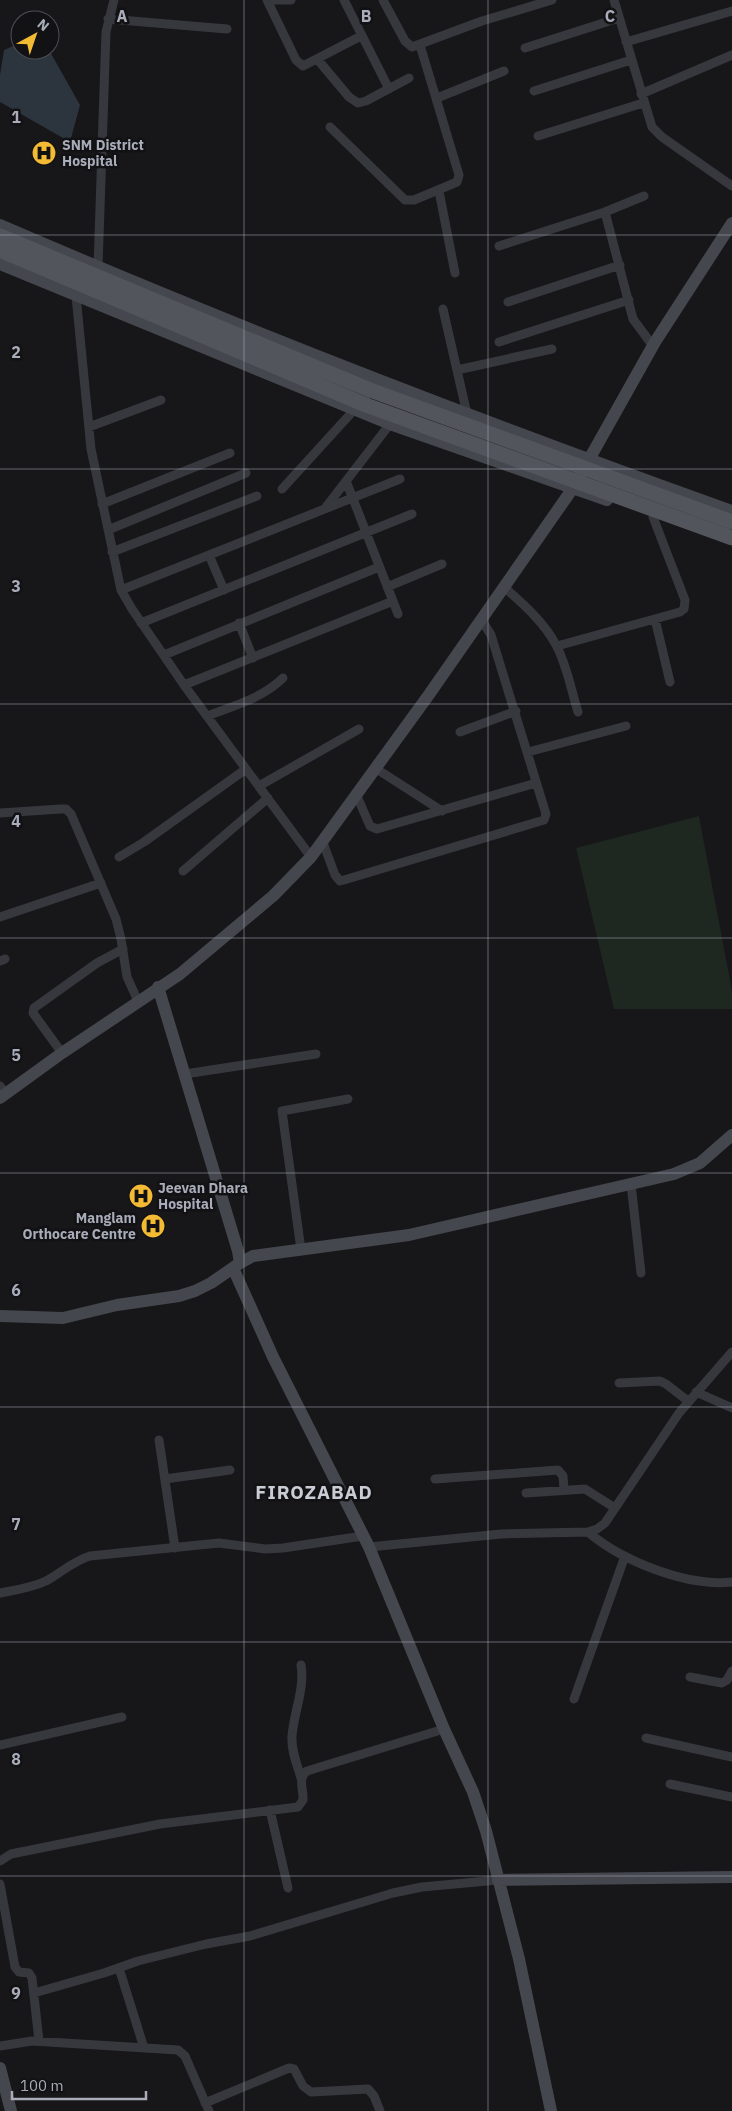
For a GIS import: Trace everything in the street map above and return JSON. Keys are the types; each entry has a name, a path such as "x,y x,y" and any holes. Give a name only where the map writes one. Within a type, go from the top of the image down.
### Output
{"main road":[{"path":"0,236 363,402 732,522"},
{"path":"0,250 363,402 732,538"}],"street":[{"path":"98,267 106,38 108,19 114,0"},
{"path":"291,0 268,0 299,64 308,65 362,36"},
{"path":"344,0 388,89"},
{"path":"383,0 408,45 412,47 482,21 552,0"},
{"path":"614,0 649,122 656,132 732,186"},
{"path":"626,42 732,10"},
{"path":"525,48 619,18"},
{"path":"108,19 227,29"},
{"path":"330,127 405,200 414,200 454,184 459,178 420,45"},
{"path":"538,136 642,98 732,55"},
{"path":"318,60 349,97 358,103 366,101 410,78"},
{"path":"534,90 631,60"},
{"path":"437,98 504,71"},
{"path":"439,190 455,273"},
{"path":"500,246 604,212 644,196"},
{"path":"604,212 636,325 653,346"},
{"path":"2,1092 180,974 286,883 311,857 573,488 653,346 732,223"},
{"path":"0,225 344,367 732,511"},
{"path":"0,264 76,296 363,402 390,424 732,544"},
{"path":"508,302 620,265"},
{"path":"76,296 88,426 102,504 121,590 141,623 184,685 311,857"},
{"path":"499,342 629,300"},
{"path":"442,309 467,414"},
{"path":"457,370 552,349"},
{"path":"88,426 161,400"},
{"path":"282,489 363,402"},
{"path":"326,508 390,424"},
{"path":"102,504 230,453"},
{"path":"108,530 246,473"},
{"path":"121,590 400,479"},
{"path":"346,481 398,614"},
{"path":"112,552 257,496"},
{"path":"141,623 412,514"},
{"path":"557,646 680,612 686,605 653,517"},
{"path":"209,555 224,590"},
{"path":"387,587 442,564"},
{"path":"164,655 380,567"},
{"path":"504,587 538,620 557,646 578,712"},
{"path":"184,685 393,601"},
{"path":"322,840 335,875 340,881 430,853 542,822 546,814 516,711 492,635 481,619"},
{"path":"655,619 670,682"},
{"path":"239,623 253,658"},
{"path":"208,716 264,694 283,678"},
{"path":"460,732 516,711"},
{"path":"528,752 626,726"},
{"path":"259,786 360,729"},
{"path":"375,768 442,811"},
{"path":"118,857 144,842 246,769"},
{"path":"356,794 373,829 381,829 536,783"},
{"path":"183,871 268,798"},
{"path":"0,813 66,809 70,814 116,919 127,977 138,1001"},
{"path":"0,917 101,883"},
{"path":"62,1053 33,1013 34,1008 97,963 123,949"},
{"path":"158,987 238,1250 237,1265 273,1357 366,1541 444,1730 480,1809 519,1959 550,2111"},
{"path":"185,1074 316,1054"},
{"path":"301,1250 282,1111 348,1099"},
{"path":"0,1316 63,1318 117,1305 179,1296 211,1283 253,1256 381,1240 437,1230 688,1169 712,1153 732,1135"},
{"path":"631,1184 641,1273"},
{"path":"0,1593 37,1585 54,1577 77,1561 90,1556 219,1543 265,1549 366,1541 501,1534 588,1532 596,1530 605,1523 688,1402 732,1352"},
{"path":"619,1383 660,1381 688,1402"},
{"path":"696,1392 732,1408"},
{"path":"159,1440 175,1548"},
{"path":"165,1479 230,1470"},
{"path":"435,1479 558,1470 563,1476 564,1490"},
{"path":"526,1493 579,1489 592,1492 615,1508"},
{"path":"588,1532 603,1544 625,1556 683,1578 713,1583 732,1582"},
{"path":"574,1699 625,1556"},
{"path":"0,1861 11,1854 140,1827 298,1806 301,1804 304,1796 294,1756 292,1738 302,1682 300,1665"},
{"path":"690,1677 725,1683 732,1671"},
{"path":"0,1745 122,1717"},
{"path":"301,1778 307,1772 444,1730"},
{"path":"646,1738 732,1757"},
{"path":"670,1784 732,1797"},
{"path":"270,1810 288,1888"},
{"path":"34,1993 138,1961 206,1944 250,1936 393,1893 422,1887 498,1880 732,1877"},
{"path":"0,1884 15,1967 19,1972 31,1975 39,2041"},
{"path":"119,1968 144,2048"},
{"path":"0,2046 39,2041 182,2052 207,2107 288,2068 294,2069 303,2086 311,2092 368,2089 374,2096 380,2111"},
{"path":"0,2068 10,2111"}],"shaded area":[{"path":"10,47 10,60 55,60 80,105 70,142 0,102 0,75 4,50"},
{"path":"699,816 732,991 732,1009 614,1009 576,848"}],"place":[{"name":"SNM District Hospital","path":"44,153"},
{"name":"Jeevan Dhara Hospital","path":"141,1196"},
{"name":"Manglam Orthocare Centre","path":"153,1226"}],"district":[{"name":"FIROZABAD","path":"314,1492"}]}
